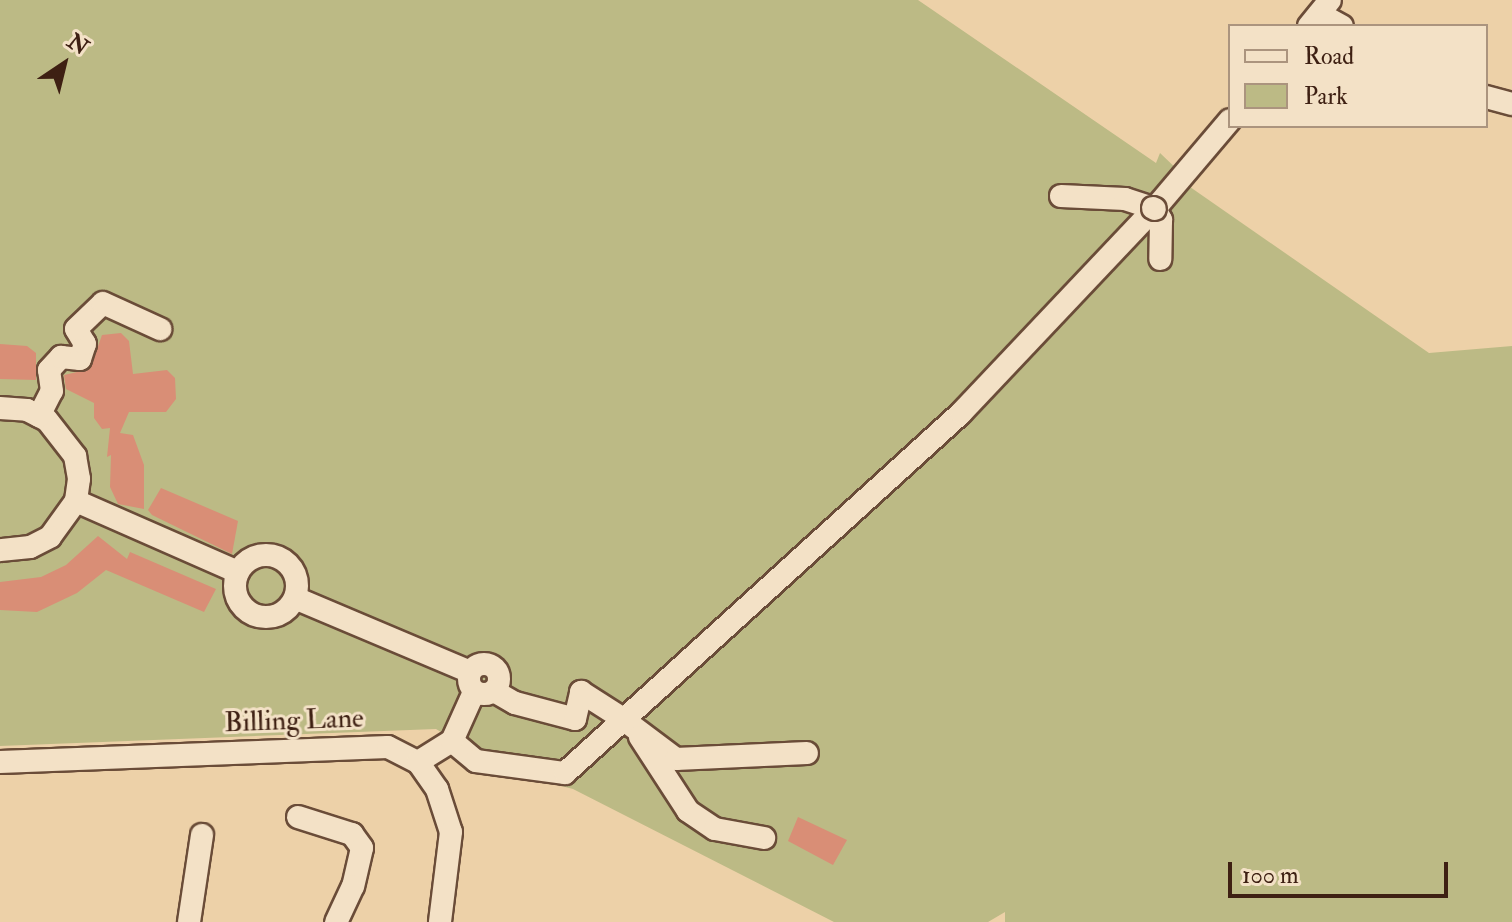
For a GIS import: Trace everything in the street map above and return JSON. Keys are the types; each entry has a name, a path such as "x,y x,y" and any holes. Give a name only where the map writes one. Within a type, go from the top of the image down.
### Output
{"street":[{"path":"1320,13 1339,24"},
{"path":"1488,98 1512,104"},
{"path":"452,741 476,761 565,773 961,413 1152,211 1228,122"},
{"path":"1061,196 1125,199 1154,208 1161,220 1160,259"},
{"path":"39,416 52,391 49,370 61,357 80,359 85,344 76,329 103,303 160,329"},
{"path":"0,408 39,416 64,436 75,456 76,501 50,537 30,547 0,550"},
{"path":"76,501 238,572"},
{"path":"260,555 279,557 294,570 295,598 282,613 253,614 236,592 238,572 260,555"},
{"path":"295,598 515,703 575,719 581,692 676,759 807,753"},
{"path":"440,922 451,832 437,789 418,762 452,741 480,685"},
{"path":"628,723 672,794 688,811 715,829 764,838"},
{"name":"Billing Lane","path":"0,762 388,747 418,762"},
{"path":"298,817 352,834 362,848 353,886 336,922"},
{"path":"189,922 202,835"}],"green space":[{"path":"0,0 918,0 1156,163 1160,153 1183,175 1180,180 1429,353 1512,346 1512,922 1005,922 1005,912 988,922 834,922 573,789 508,772 436,729 0,746"}],"building":[{"path":"121,333 129,341 133,374 167,370 175,378 176,399 166,412 129,412 120,433 133,435 144,465 144,509 118,504 110,487 111,455 107,457 110,428 102,429 94,418 94,403 66,389 64,375 90,369 102,335"},
{"path":"0,344 27,346 36,353 36,380 0,379"},
{"path":"161,488 238,521 232,554 152,515 148,510"},
{"path":"98,536 127,559 130,552 216,589 204,612 106,570 77,593 37,612 0,610 0,582 41,577 66,565"},
{"path":"798,817 847,840 833,865 788,841"}]}
